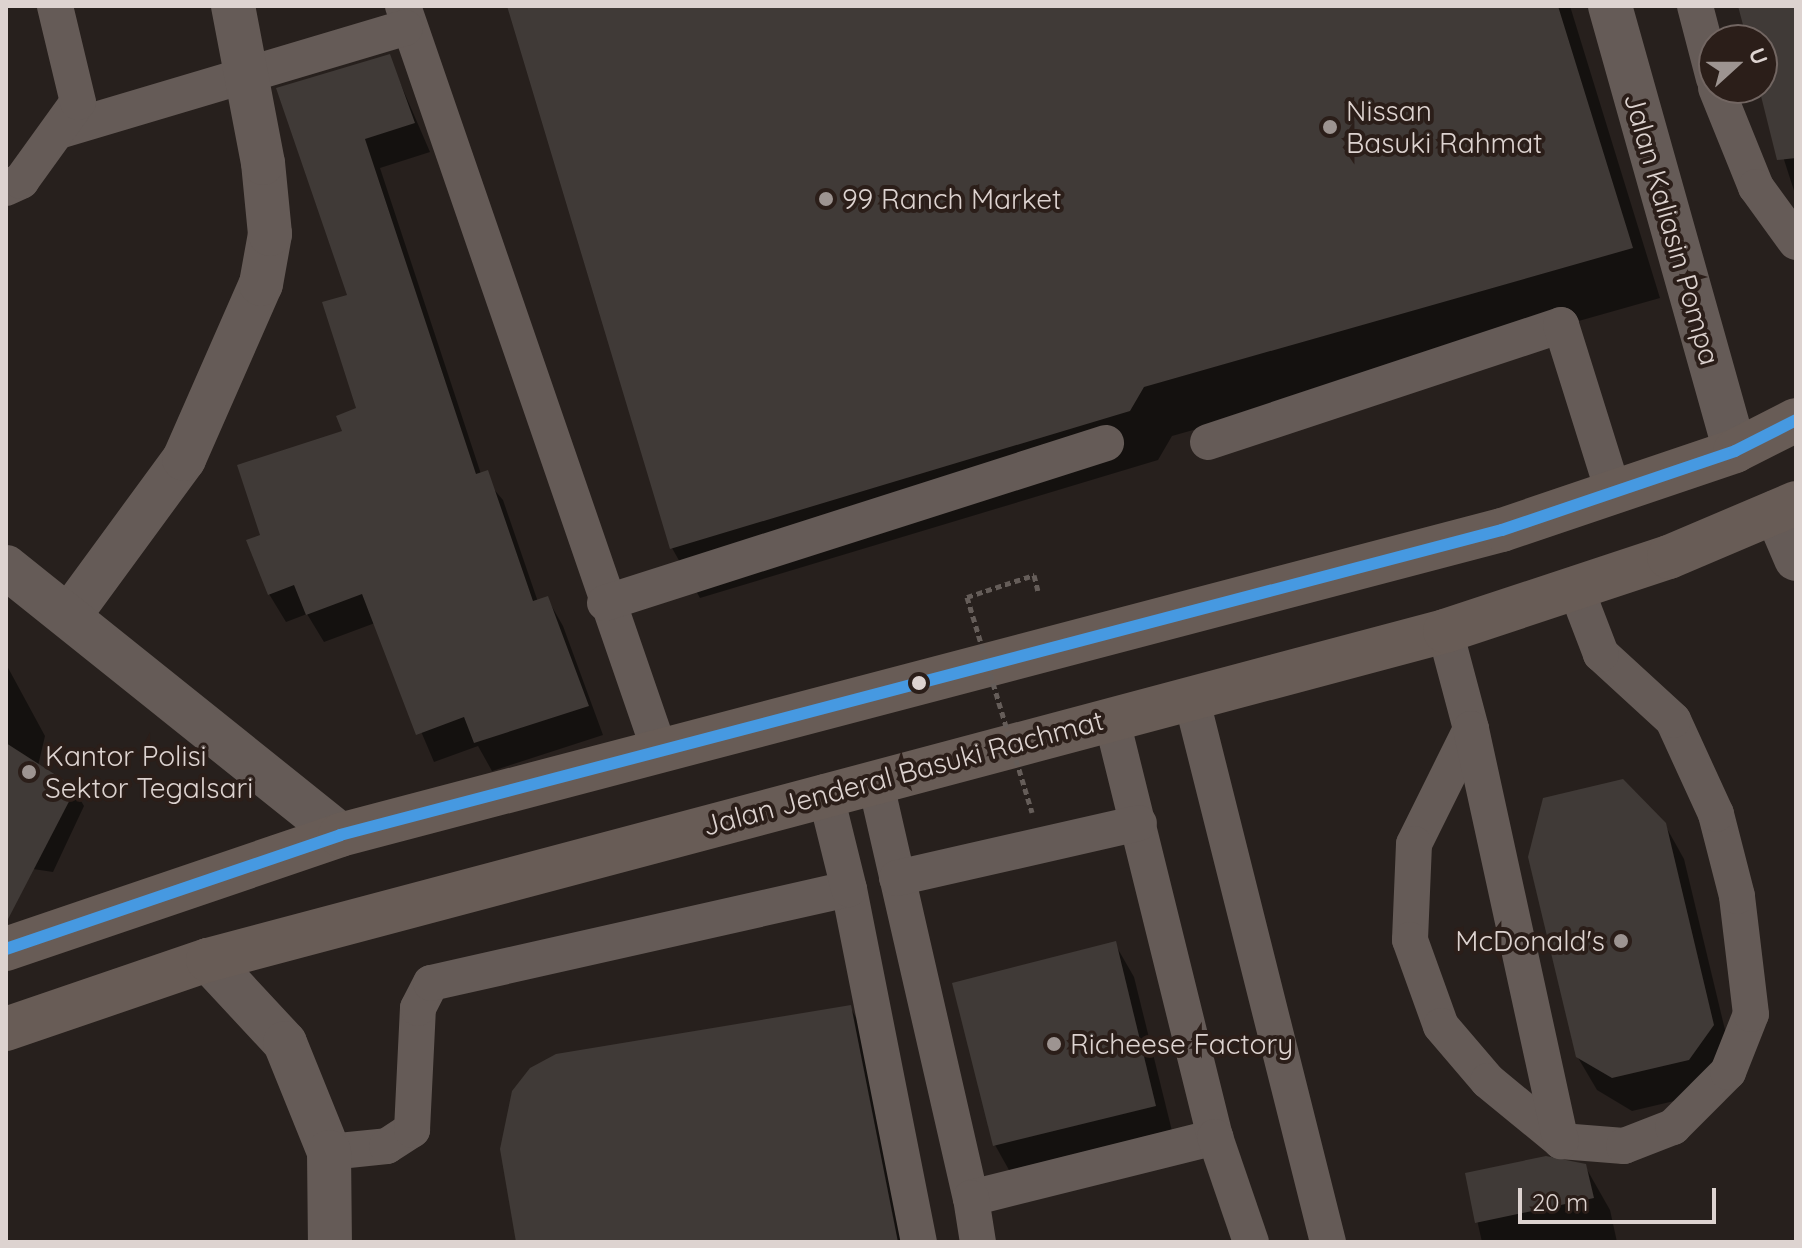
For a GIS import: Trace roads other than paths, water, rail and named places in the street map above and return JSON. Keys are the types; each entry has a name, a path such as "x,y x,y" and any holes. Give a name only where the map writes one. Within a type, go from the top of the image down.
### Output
{"main road":[{"path":"6,949 340,835 1487,534 1735,451 1796,420"},
{"name":"Jalan Jenderal Basuki Rachmat","path":"6,1029 208,960 825,792 1445,631 1576,589 1786,508"}],"street":[{"path":"69,616 184,459 261,284 270,234 233,6"},
{"name":"Jalan Kaliasin Pompa","path":"1610,6 1735,451"},
{"path":"1786,508 1796,559"},
{"path":"6,567 340,835"},
{"path":"208,960 285,1043 329,1152 330,1242"}],"lane":[{"path":"6,188 21,181 62,130 78,102 55,6"},
{"path":"62,130 246,76 404,17 605,603 659,749"},
{"path":"1722,104 1756,187 1796,242"},
{"path":"1208,442 1561,325 1613,491"},
{"path":"605,603 1106,443"},
{"path":"1471,729 1414,844 1410,940 1441,1026 1488,1081 1561,1141 1624,1146 1673,1127 1728,1072 1751,1014 1737,896 1716,814 1673,720 1601,654 1576,589"},
{"path":"1445,631 1471,729 1561,1141"},
{"path":"1191,697 1328,1242"},
{"path":"1111,718 1215,1137 1251,1242"},
{"path":"875,780 971,1198 978,1242"},
{"path":"825,792 849,889 919,1242"},
{"path":"897,878 1139,823"},
{"path":"329,1152 387,1146 412,1130 418,1008 441,978 849,889"},
{"path":"971,1198 1215,1137"}],"place":[{"name":"Nissan Basuki Rahmat","path":"1330,127"},
{"name":"99 Ranch Market","path":"826,199"},
{"name":"Kantor Polisi Sektor Tegalsari","path":"29,772"},
{"name":"McDonald's","path":"1621,941"},
{"name":"Richeese Factory","path":"1054,1044"}]}
